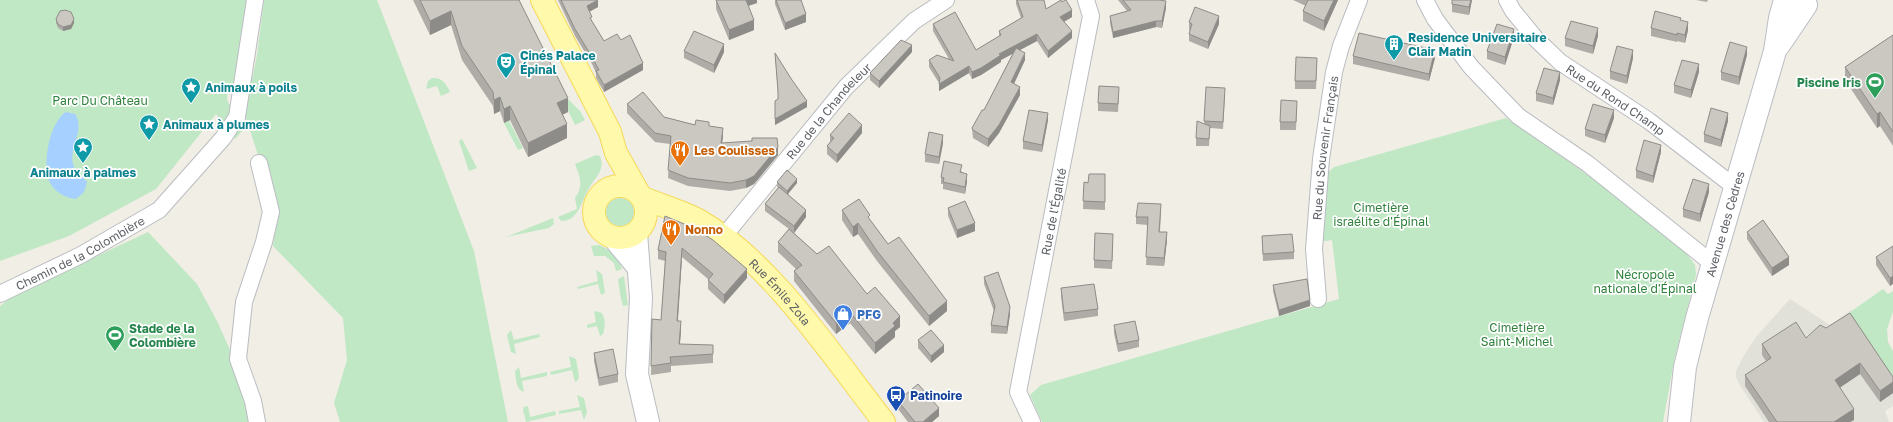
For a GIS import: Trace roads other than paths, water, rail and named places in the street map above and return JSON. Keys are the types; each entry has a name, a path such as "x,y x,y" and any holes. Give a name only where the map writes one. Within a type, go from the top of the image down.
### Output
{"main road":[{"path":"542,0 610,132 616,153 646,206 641,227"},
{"path":"609,188 616,153"},
{"path":"640,195 629,187 618,186 609,188 601,194 596,200 594,216 601,230 614,238 622,239 673,210"},
{"name":"Rue Émile Zola","path":"640,195 699,220 724,236 790,301 884,422"}],"street":[{"name":"Chemin de la Colombière","path":"0,294 81,255 159,210 223,138 237,117 254,0"},
{"name":"Rue de la Chandeleur","path":"724,236 846,87 914,21 946,0"},
{"name":"Rue de l'Égalité","path":"1032,422 1018,392 1091,16 1086,0"},
{"name":"Rue du Souvenir Français","path":"1318,299 1314,249 1320,164 1334,72 1341,46 1359,0"},
{"path":"1425,0 1435,19 1471,67 1518,116 1588,164 1713,264"},
{"name":"Rue du Rond Champ","path":"1507,0 1513,11 1536,39 1560,62 1649,121 1735,187"},
{"name":"Avenue des Cèdres","path":"1679,422 1685,367 1713,264 1775,51 1780,18 1801,1"},
{"path":"257,422 253,401 238,359 244,302 264,242 271,212 259,163"},
{"path":"641,227 638,267 641,298 637,374 648,422"},
{"path":"614,238 638,267"}],"water":[{"path":"66,112 75,114 78,121 79,128 72,156 73,163 77,172 87,182 84,192 76,199 69,198 54,189 48,179 48,147 55,126 60,117"}],"place":[{"name":"Residence Universitaire Clair Matin","path":"1394,61"},
{"name":"Cinés Palace Épinal","path":"506,79"},
{"name":"Piscine Iris","path":"1875,99"},
{"name":"Animaux à poils","path":"191,104"},
{"name":"Animaux à plumes","path":"149,141"},
{"name":"Animaux à palmes","path":"83,164"},
{"name":"Les Coulisses","path":"680,167"},
{"name":"Nonno","path":"671,246"},
{"name":"PFG","path":"843,331"},
{"name":"Stade de la Colombière","path":"115,352"},
{"name":"Patinoire","path":"896,412"}],"park label":[{"name":"Parc Du Château","path":"100,100"},
{"name":"Cimetière israélite d'Épinal","path":"1381,214"},
{"name":"Nécropole nationale d'Épinal","path":"1645,281"},
{"name":"Cimetière Saint-Michel","path":"1517,334"}]}
